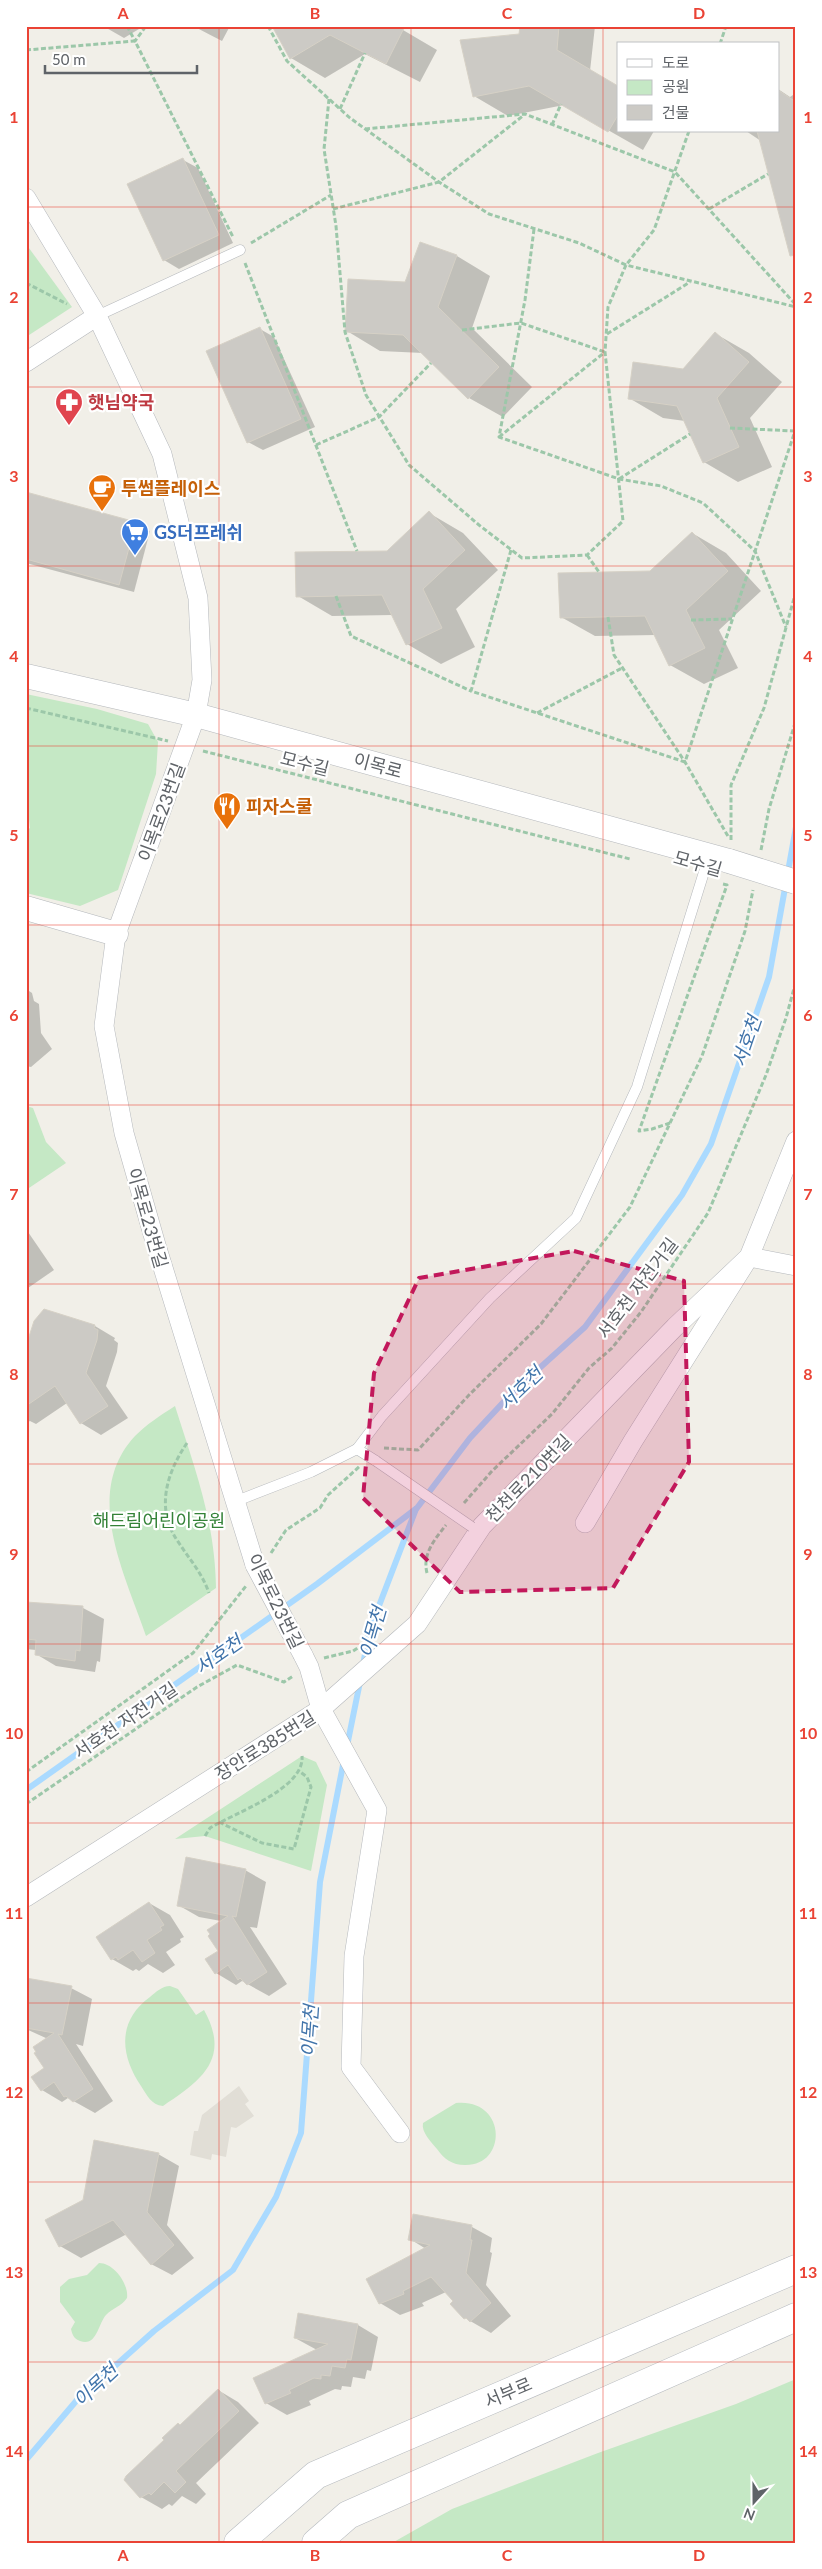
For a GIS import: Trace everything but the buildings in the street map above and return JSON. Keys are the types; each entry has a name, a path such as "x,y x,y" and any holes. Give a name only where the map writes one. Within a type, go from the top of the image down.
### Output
{"main road":[{"name":"서부로","path":"238,2543 316,2474 796,2269"},
{"path":"316,2543 348,2515 796,2317"}],"street":[{"name":"이목로23번길","path":"26,198 97,316 162,454 198,598 202,680 196,715 116,934 104,1026 124,1133 234,1502 255,1565 306,1661 321,1709"},
{"path":"26,362 97,316"},
{"name":"이목로","path":"26,676 196,715 719,858 796,882"},
{"path":"26,908 116,934"},
{"name":"천천로210번길","path":"585,1523 633,1441 749,1257 796,1141"},
{"path":"749,1257 796,1266"},
{"name":"천천로210번길","path":"321,1709 347,1688 417,1624 440,1590 475,1529 675,1327 749,1257"},
{"name":"장안로385번길","path":"26,1897 321,1709 377,1810 354,1956 351,2067 400,2133"}],"lane":[{"path":"97,316 240,250"},
{"path":"234,1502 311,1472 357,1449 382,1416 490,1298 576,1218 637,1087 719,858"},
{"path":"357,1449 475,1529"}],"path":[{"path":"127,26 240,250 357,551"},
{"path":"26,50 135,41 146,26"},
{"path":"268,26 287,61 340,109 439,182 489,214 579,243 626,265 796,306"},
{"path":"721,42 726,26"},
{"path":"340,109 365,53"},
{"path":"329,99 324,149 333,209 345,332 366,395 409,465 522,558 588,555 623,521 605,352 608,307 626,265 654,230 689,132"},
{"path":"552,124 561,104"},
{"path":"365,129 525,114 675,172 796,306"},
{"path":"333,209 439,182 525,114"},
{"path":"709,209 768,174"},
{"path":"240,250 331,195"},
{"path":"499,437 521,323 534,229"},
{"path":"606,334 691,281"},
{"path":"26,283 72,307"},
{"path":"462,330 521,323 605,352"},
{"path":"499,437 605,352"},
{"path":"316,445 379,417 431,363"},
{"path":"685,762 795,429 730,428"},
{"path":"619,479 690,434"},
{"path":"499,437 619,479 661,486 703,502 755,551 786,627"},
{"path":"471,692 511,550"},
{"path":"588,555 599,572"},
{"path":"608,617 614,655 685,762 731,841 731,784 764,708 796,591"},
{"path":"336,596 351,636 471,692 685,762"},
{"path":"691,620 732,619"},
{"path":"537,713 622,668"},
{"path":"26,708 172,742"},
{"path":"760,856 769,809 796,720"},
{"name":"모수길","path":"198,750 637,860"},
{"name":"모수길","path":"718,883 727,886 640,1131 652,1129 670,1122 702,1056 744,931 754,884"},
{"name":"서호천 자전거길","path":"462,1506 492,1471 552,1414 588,1368 612,1348 641,1312 708,1213 766,1075 786,1018 796,981"},
{"path":"187,1443 172,1467 164,1501 172,1532 200,1570 209,1593"},
{"path":"440,1590 429,1578 426,1567 429,1548 450,1520"},
{"name":"서호천 자전거길","path":"26,1804 197,1687 237,1665 284,1682 306,1661 353,1651"},
{"path":"205,1836 210,1828 219,1822 265,1800 290,1782 303,1765 302,1756"},
{"path":"219,1822 262,1843 294,1849 310,1787 307,1777 300,1771"}],"highlighted area":[{"path":"574,1251 684,1281 689,1462 613,1588 460,1592 363,1498 374,1373 419,1278"}],"shaded area":[{"path":"239,2086 249,2101 245,2104 254,2116 236,2128 231,2127 226,2157 212,2154 211,2160 190,2155 194,2131 198,2131 202,2115"}],"green space":[{"path":"26,244 72,307 26,337"},
{"path":"26,694 97,709 148,724 158,742 156,774 118,890 80,906 26,893 26,831 30,828 26,793"},
{"path":"26,1106 33,1108 46,1142 66,1163 26,1190"},
{"name":"해드림어린이공원","path":"175,1406 203,1495 212,1540 216,1588 146,1636 119,1561 110,1508 111,1483 119,1458 135,1436"},
{"path":"302,1756 316,1762 327,1785 311,1871 205,1836 175,1839"},
{"path":"170,1986 178,1989 196,2015 204,2010 212,2027 214,2042 213,2055 208,2067 190,2087 163,2106 155,2104 150,2099 134,2074 126,2051 125,2039 127,2028 139,2006 159,1990"},
{"path":"456,2103 473,2104 485,2111 493,2121 496,2132 494,2145 489,2155 479,2162 465,2165 449,2161 442,2156 427,2137 424,2130 423,2123"},
{"path":"99,2263 110,2266 119,2275 126,2287 127,2298 106,2315 94,2338 86,2342 80,2341 75,2338 71,2331 75,2322 60,2302 60,2287 69,2279 87,2275"},
{"path":"796,2379 796,2543 392,2543 452,2509 598,2453 736,2404"}],"waterway":[{"name":"서호천","path":"26,1790 317,1584 417,1508 470,1438 513,1392 585,1327 682,1195 711,1144 769,977 796,827"},
{"name":"이목천","path":"363,1665 369,1632 416,1509"},
{"name":"이목천","path":"347,1746 360,1682"},
{"name":"이목천","path":"26,2460 77,2400 154,2331 233,2270 276,2197 301,2133 320,1882 344,1760"}],"place":[{"name":"햇님약국","path":"69,426"},
{"name":"투썸플레이스","path":"102,512"},
{"name":"GS더프레쉬","path":"135,556"},
{"name":"피자스쿨","path":"227,830"}]}
